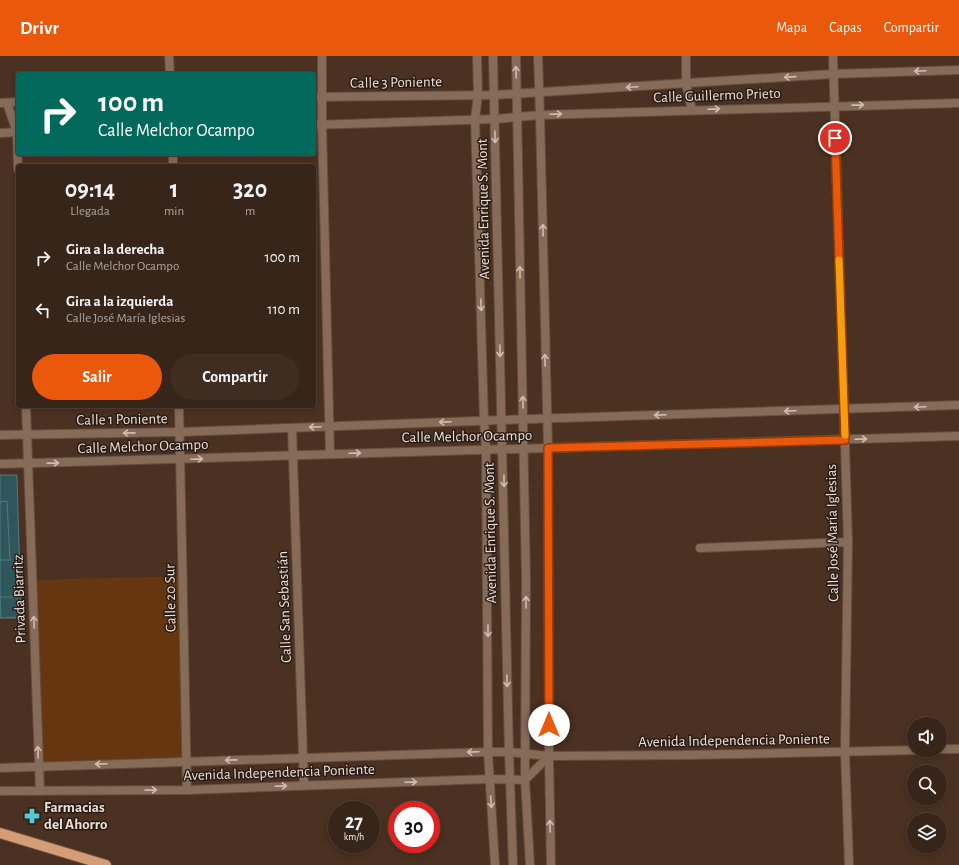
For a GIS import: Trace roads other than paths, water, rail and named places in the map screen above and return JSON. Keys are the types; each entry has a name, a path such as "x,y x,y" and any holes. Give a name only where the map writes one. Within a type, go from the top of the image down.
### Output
{"main road":[{"path":"0,833 106,865"}],"street":[{"path":"169,56 170,72"},
{"path":"322,56 318,97 318,125 330,454"},
{"path":"476,56 478,95 475,119 486,449 488,752 495,865"},
{"name":"Avenida Enrique S. Mont","path":"493,56 509,752 514,865"},
{"path":"516,56 524,448 526,780 530,865"},
{"path":"538,56 548,448 549,756 551,865"},
{"path":"686,56 686,84 692,110"},
{"name":"Calle José María Iglesias","path":"833,56 848,542 845,752 850,865"},
{"name":"Calle Guillermo Prieto","path":"478,95 517,94 833,74 959,70"},
{"name":"Calle 3 Poniente","path":"318,97 478,95"},
{"path":"16,102 4,103 16,130"},
{"name":"Calle Guillermo Prieto","path":"318,125 494,119 540,115 959,102"},
{"path":"0,133 16,132"},
{"name":"Calle Melchor Ocampo","path":"484,420 844,410 959,405"},
{"name":"Privada Biarritz","path":"26,408 40,791"},
{"name":"Calle 20 Sur","path":"179,408 187,790"},
{"name":"Calle 1 Poniente","path":"0,435 180,432 484,420"},
{"name":"Calle San Sebastián","path":"292,428 304,785"},
{"name":"Calle Melchor Ocampo","path":"0,464 503,448 959,436"},
{"path":"700,548 848,542"},
{"path":"947,749 959,749"},
{"name":"Avenida Independencia Poniente","path":"0,768 488,752 526,753 549,756 907,750"},
{"path":"526,780 549,756"},
{"name":"Avenida Independencia Poniente","path":"0,791 187,790 489,779 526,780"}],"place":[{"name":"Farmacias del Ahorro","path":"32,816"}]}
